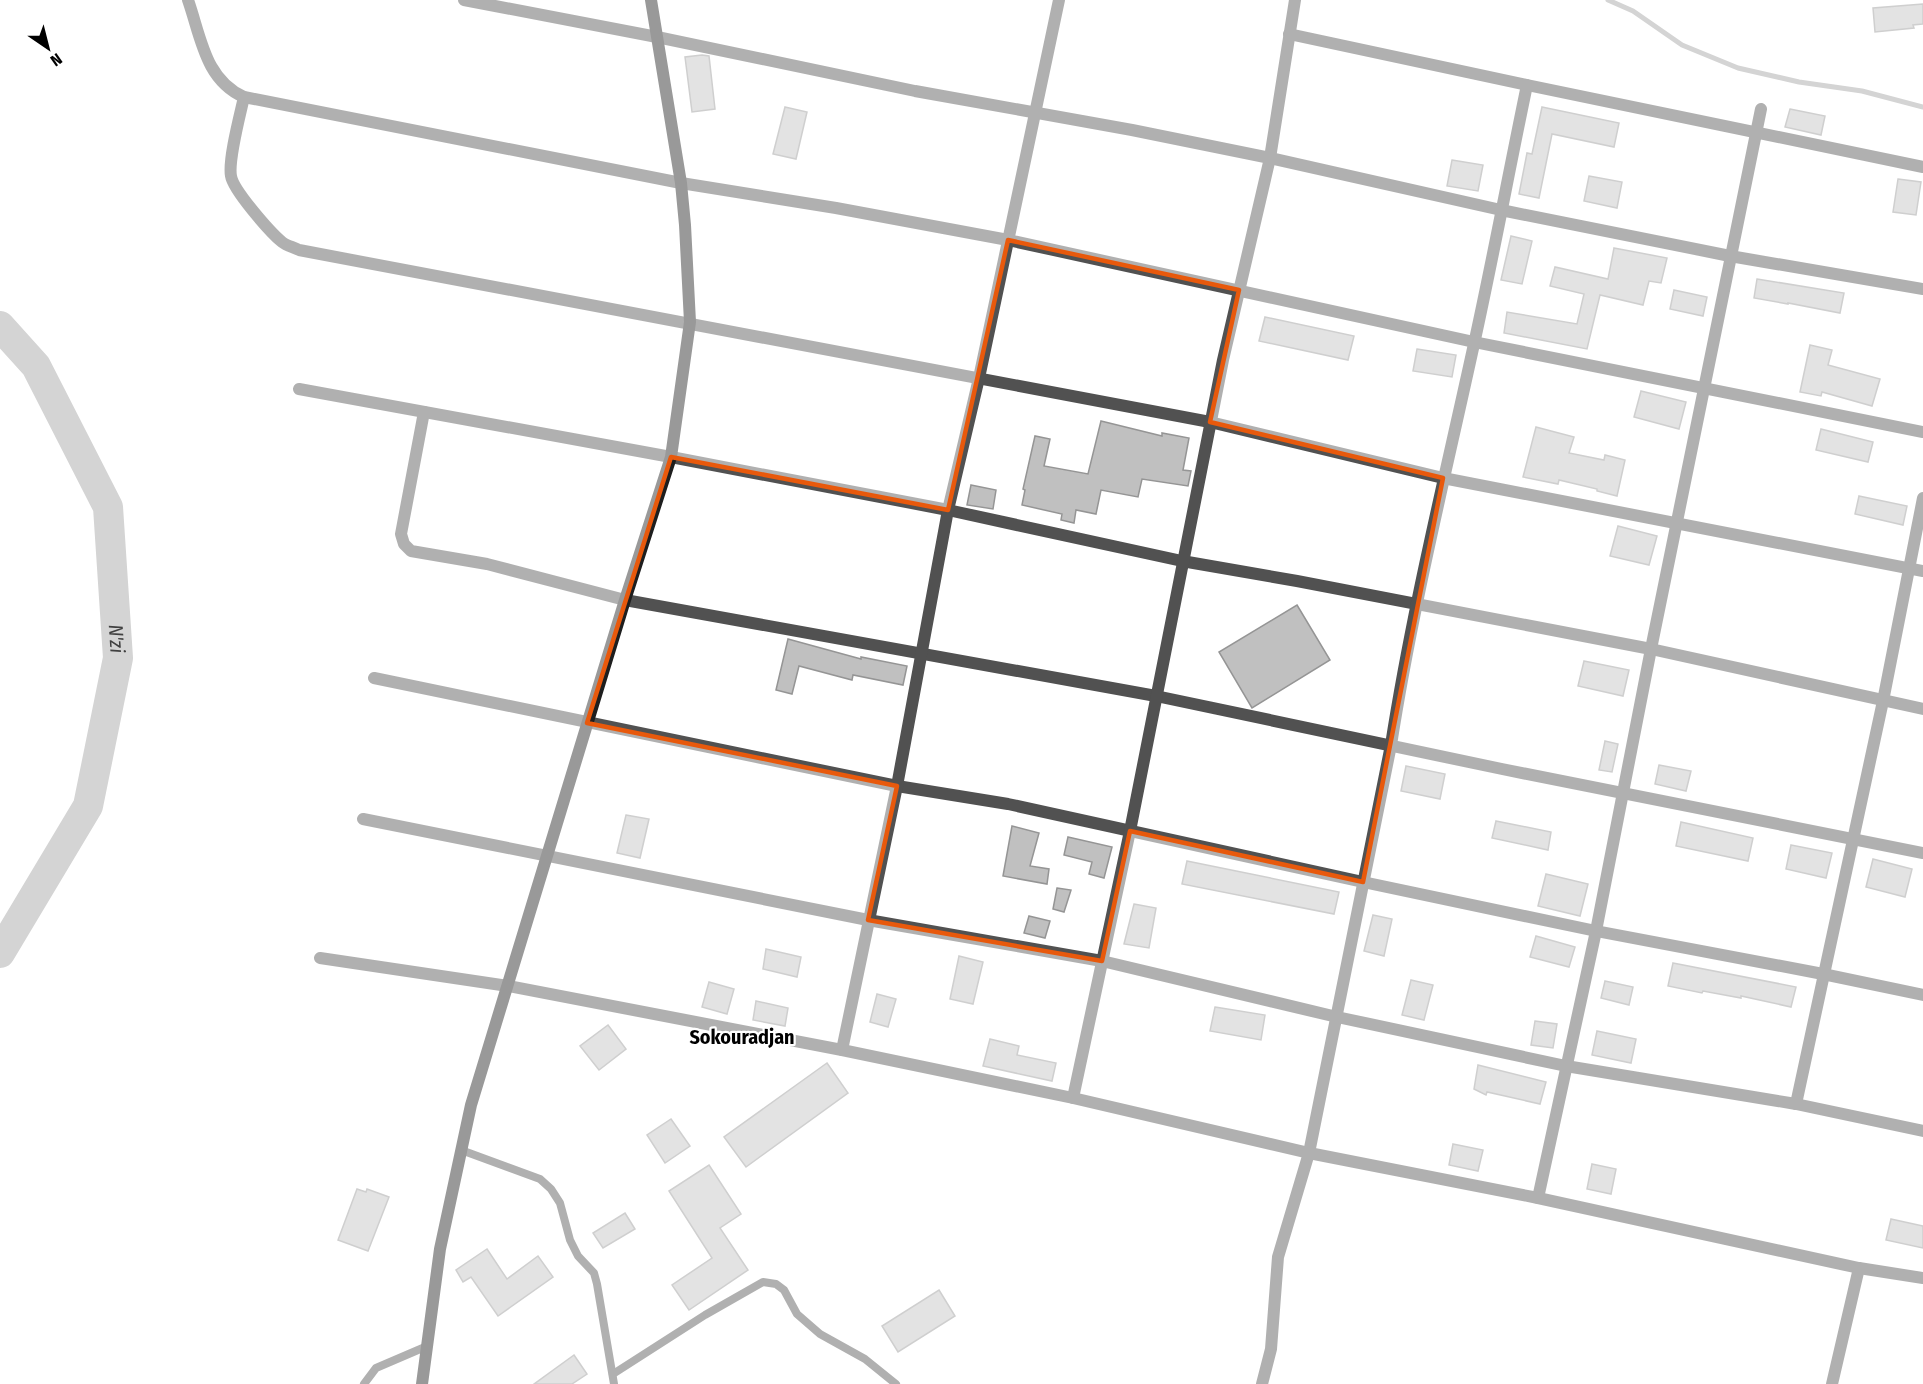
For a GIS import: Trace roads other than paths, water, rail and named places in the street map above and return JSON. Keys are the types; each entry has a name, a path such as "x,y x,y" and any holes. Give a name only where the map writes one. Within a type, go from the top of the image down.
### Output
{"main road":[{"path":"422,1384 440,1250 471,1105 587,723 671,457 690,322 681,183 651,0"}],"street":[{"path":"188,0 210,66 220,81 231,91 244,97 681,183 836,208 1008,240 1474,342 1923,432"},
{"path":"464,0 657,37 915,91 1132,130 1270,158 1501,210 1730,256 1923,290"},
{"path":"842,1050 897,786 948,510 980,378 1059,0"},
{"path":"1073,1098 1130,831 1210,422 1270,158 1295,0"},
{"path":"1289,34 1923,167"},
{"path":"1262,1384 1271,1350 1278,1257 1309,1153 1391,745 1401,681 1527,85"},
{"path":"244,97 231,168 232,181 256,215 276,237 286,245 299,250 1210,422 1443,478 1923,571"},
{"path":"1538,1198 1596,931 1676,523 1761,109"},
{"path":"299,389 948,510 1182,561 1651,649 1923,710"},
{"path":"424,412 401,534 404,544 411,551 486,564 625,600 1156,696 1923,853"},
{"path":"1796,1104 1883,701 1923,498"},
{"path":"374,678 897,786 1008,804 1596,931 1923,995"},
{"path":"363,819 868,920 1102,961 1336,1017 1566,1066 1796,1104 1923,1131"},
{"path":"320,958 508,986 842,1050 1073,1098 1309,1153 1538,1198 1859,1268 1923,1278"},
{"path":"1832,1384 1859,1268"}],"lane":[{"path":"462,1150 540,1179 551,1189 560,1203 570,1240 578,1256 594,1274 614,1384"},
{"path":"613,1374 705,1315 763,1282 776,1284 784,1290 797,1314 820,1334 865,1359 896,1384"},
{"path":"364,1384 376,1368 426,1347"}],"waterway":[{"path":"1608,0 1633,11 1682,45 1738,68 1799,82 1862,91 1923,107"},
{"name":"N'zi","path":"0,326 36,366 108,507 118,658 88,806 0,953"}],"district":[{"name":"Sokouradjan","path":"742,1037"}]}
